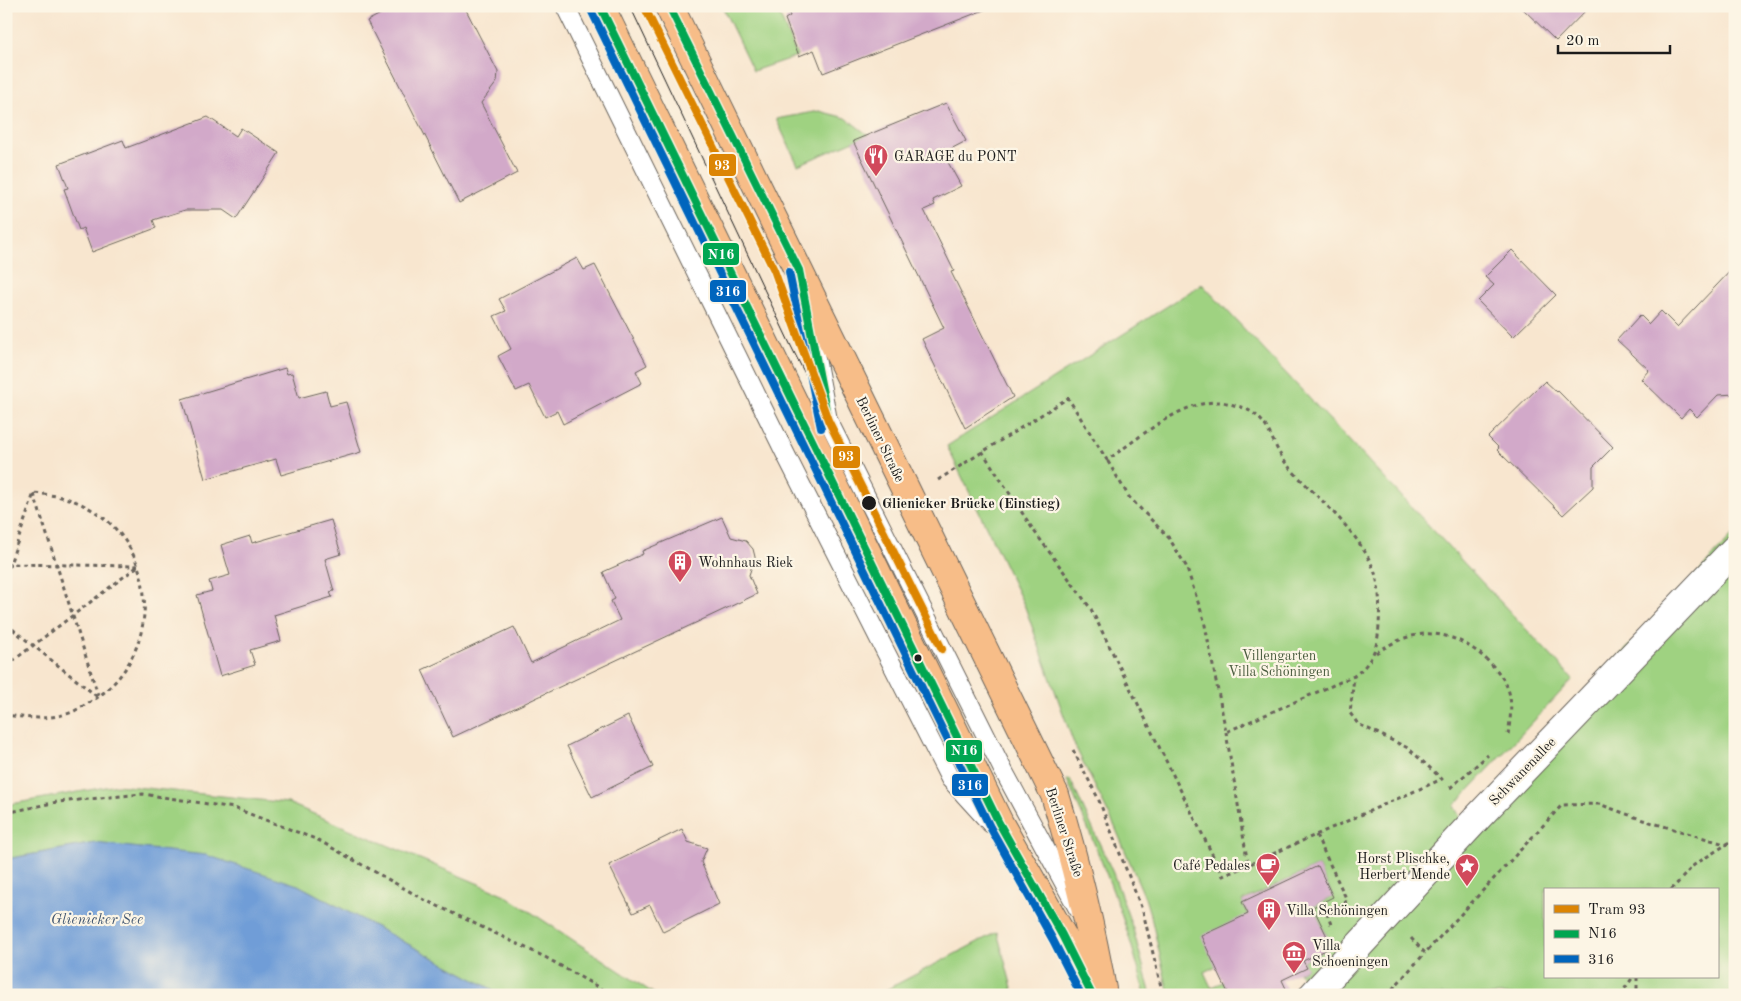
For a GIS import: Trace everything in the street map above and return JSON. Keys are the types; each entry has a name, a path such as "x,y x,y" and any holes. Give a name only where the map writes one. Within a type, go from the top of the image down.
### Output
{"main road":[{"name":"Berliner Straße","path":"668,6 1055,795 1078,870 1103,995"},
{"path":"597,9 1010,844 1062,935 1092,995"}],"street":[{"name":"Schwanenallee","path":"1313,995 1387,914 1735,549"}],"lane":[{"path":"564,6 786,455 950,779 1010,844"},
{"path":"799,270 828,420 1002,768 1093,938"}],"path":[{"path":"910,497 1068,398 1130,497 1169,538 1186,566 1204,620 1226,732 1248,865"},
{"path":"1108,460 1166,420 1198,404 1221,401 1250,410 1263,421 1278,452 1288,466 1348,530 1375,575 1380,603 1375,653"},
{"path":"982,452 1034,532 1091,609 1223,876 1442,779 1408,748 1358,724 1350,713 1354,676"},
{"path":"6,575 8,564 34,493"},
{"path":"34,493 99,698"},
{"path":"6,715 32,719 67,714 99,698 120,678 135,653 144,624 145,595 138,566 126,542 108,522 86,506 60,496 34,493"},
{"path":"8,564 138,566"},
{"path":"6,666 138,566"},
{"path":"6,624 99,698"},
{"path":"1226,732 1354,676 1362,670 1375,653 1389,644 1406,637 1426,634 1447,635 1467,644 1486,658 1499,673 1508,689 1511,710 1508,738"},
{"path":"1450,788 1493,750"},
{"path":"6,813 57,802 143,794 234,808 318,840 425,900 545,957 612,995"},
{"path":"1387,995 1562,805 1599,804 1643,820 1728,845"},
{"path":"1316,835 1346,898"},
{"path":"1673,888 1694,865 1735,839"},
{"path":"1387,914 1425,953"},
{"path":"1620,995 1632,978"},
{"path":"1637,978 1637,995"}],"green space":[{"path":"722,6 776,6 797,56 753,71"},
{"path":"819,111 846,118 868,135 798,165 776,119"},
{"name":"Villengarten Villa Schöningen","path":"1202,284 1573,679 1454,806 1460,817 1459,827 1735,533 1735,995 1303,995 1309,989 1299,972 1307,968 1303,961 1332,947 1313,907 1333,897 1318,866 1242,901 1248,915 1216,966 1204,972 1211,987 1223,982 1229,995 1169,995 1145,898 1115,827 1074,744 1025,607 947,446"},
{"path":"1070,779 1113,873 1133,929 1151,995 1145,995 1121,912 1101,859 1067,780"},
{"path":"117,785 288,803 505,895 656,995 503,995 298,885 95,843 6,859 6,805"},
{"path":"997,932 1014,995 876,995"}],"water":[{"name":"Glienicker See","path":"95,843 206,855 298,885 503,995 6,995 6,859"}],"building":[{"path":"396,6 464,6 498,72 497,82 481,103 517,173 459,203 367,21"},
{"path":"786,6 989,6 989,8 823,73 814,50 799,56 785,19 790,16"},
{"path":"1520,6 1590,6 1556,41"},
{"path":"946,103 966,141 943,153 961,186 933,200 935,205 924,210 954,271 951,272 1013,397 965,428 922,339 944,328 853,141"},
{"path":"208,117 236,136 241,128 279,153 236,219 223,210 185,210 153,220 156,228 92,252 83,228 79,230 64,189 68,188 59,164 123,140 126,148"},
{"path":"1512,250 1556,295 1513,337 1478,301 1494,285 1485,277"},
{"path":"577,258 584,270 595,265 647,365 636,371 642,383 563,424 557,411 545,417 529,385 516,391 498,356 511,349 494,316 506,311 499,299"},
{"path":"1735,266 1735,394 1718,395 1697,417 1689,409 1681,418 1641,379 1649,370 1617,340 1640,315 1649,324 1661,311 1677,327"},
{"path":"285,368 287,374 292,373 299,398 326,391 330,406 346,402 361,452 281,475 276,459 205,479 182,399"},
{"path":"1545,381 1558,391 1613,447 1593,467 1593,487 1563,515 1497,450 1499,448 1488,437"},
{"path":"722,517 731,537 746,541 753,549 755,557 749,575 757,594 453,737 422,670 514,627 531,663 620,620 611,601 615,599 603,572 643,554 642,551"},
{"path":"331,520 341,554 325,559 334,591 330,592 332,597 274,615 281,641 250,650 255,665 220,676 197,595 212,591 209,581 230,575 221,545 250,536 252,543"},
{"path":"628,716 653,767 592,797 567,746"},
{"path":"682,829 688,842 707,848 701,862 719,904 663,932 650,905 633,913 609,865"},
{"name":"Villa Schöningen","path":"1318,866 1333,897 1313,907 1332,947 1303,961 1307,968 1282,980 1289,995 1229,995 1201,936 1248,914 1242,902"}],"tram line":[{"path":"630,6 828,420"},
{"name":"93","path":"644,6 774,270 828,420 942,649"}],"transit line":[{"name":"N16","path":"600,6 999,823 1062,935 1092,995"},
{"name":"N16","path":"669,6 799,270 828,420 832,427"},
{"name":"316","path":"591,10 990,827 1053,940 1081,995"},
{"name":"316","path":"789,272 821,428"}],"place":[{"name":"GARAGE du PONT","path":"876,177"},
{"name":"Glienicker Brücke (Einstieg)","path":"869,503"},
{"name":"Wohnhaus Riek","path":"680,583"},
{"name":"Café Pedales","path":"1268,886"},
{"name":"Horst Plischke, Herbert Mende","path":"1467,887"},
{"name":"Villa Schöningen","path":"1269,931"},
{"name":"Villa Schoeningen","path":"1294,974"}]}
